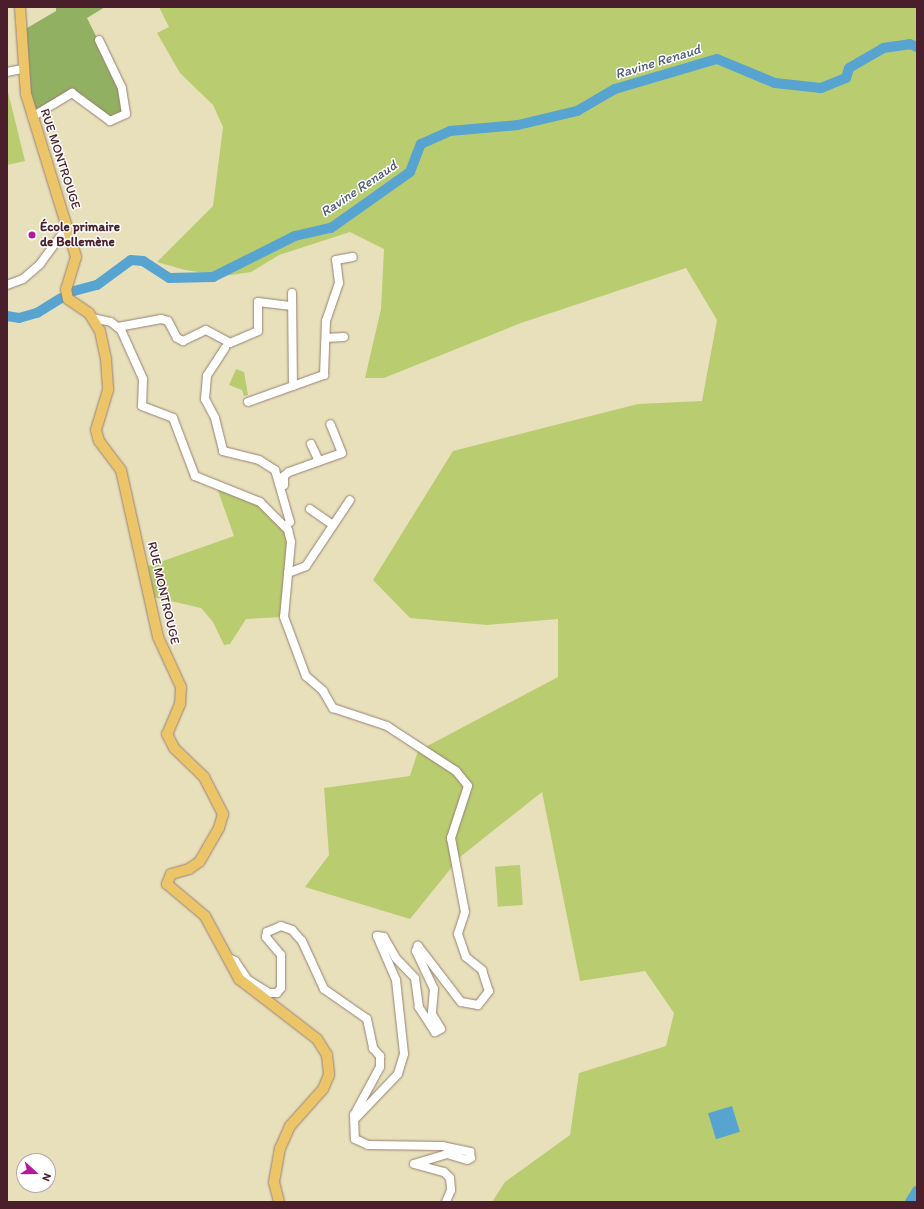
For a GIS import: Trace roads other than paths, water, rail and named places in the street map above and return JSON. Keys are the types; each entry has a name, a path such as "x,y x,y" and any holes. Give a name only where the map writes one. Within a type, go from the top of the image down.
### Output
{"main road":[{"name":"RUE MONTROUGE","path":"20,7 23,69 32,117 68,226 76,257 66,288 68,299 92,318 103,342 108,380 96,421 99,440 121,470 158,637 180,687 180,704 167,734 174,748 204,777 222,814 219,828 198,862 190,869 171,874 167,884 204,916 227,957 231,969 249,990 317,1039 328,1055 329,1075 323,1089 290,1126 280,1148 274,1182 279,1202"}],"street":[{"path":"32,117 72,93 110,121 126,114 122,88 99,40"},
{"path":"7,72 23,69"},
{"path":"7,285 23,279 40,264 68,226"},
{"path":"248,402 324,375 328,311 339,283 336,260 353,257"},
{"path":"292,293 293,386"},
{"path":"92,318 118,327 161,319 168,321 177,338 183,342 206,330 230,342 258,330 258,302 292,306"},
{"path":"118,327 138,363 144,386 142,406 173,418 195,476 260,502 291,534 284,617 306,676 323,692 333,708 387,726 456,771 468,786 451,838 456,880 465,912 458,934 466,957 482,970 487,980 486,1000 471,1006 453,996 418,946 416,951 434,989 432,1014 441,1029 435,1032 419,1007 415,978 396,958 384,937 377,936 396,980 404,1054 398,1074 356,1118"},
{"path":"326,338 344,337"},
{"path":"226,348 204,385 221,447 270,466 279,478 290,522 285,527"},
{"path":"283,494 286,474 342,453 330,424"},
{"path":"311,444 319,461"},
{"path":"288,573 306,566 350,500"},
{"path":"310,509 333,525"},
{"path":"227,957 235,961 248,980 269,992 277,993 281,988 281,955 266,937 267,932 287,926 302,941 324,989 367,1019 373,1048 381,1062 356,1118 352,1134 361,1144 442,1146 470,1152 471,1158 467,1160 447,1154 414,1164 444,1172 450,1178 451,1190 446,1202"}],"water":[{"path":"732,1106 740,1132 716,1139 708,1113"}],"waterway":[{"name":"Ravine Renaud","path":"74,291 97,285 131,260 143,261 169,278 213,277 295,236 331,228 410,172 421,144 450,131 518,125 577,111 615,89 717,59 775,83 821,88 846,78 849,68 883,48 910,44 917,47"},
{"name":"Ravine Renaud","path":"7,316 19,318 37,313 61,298"},
{"path":"910,1202 917,1191"}],"place":[{"name":"École primaire de Bellemène","path":"32,235"}]}
